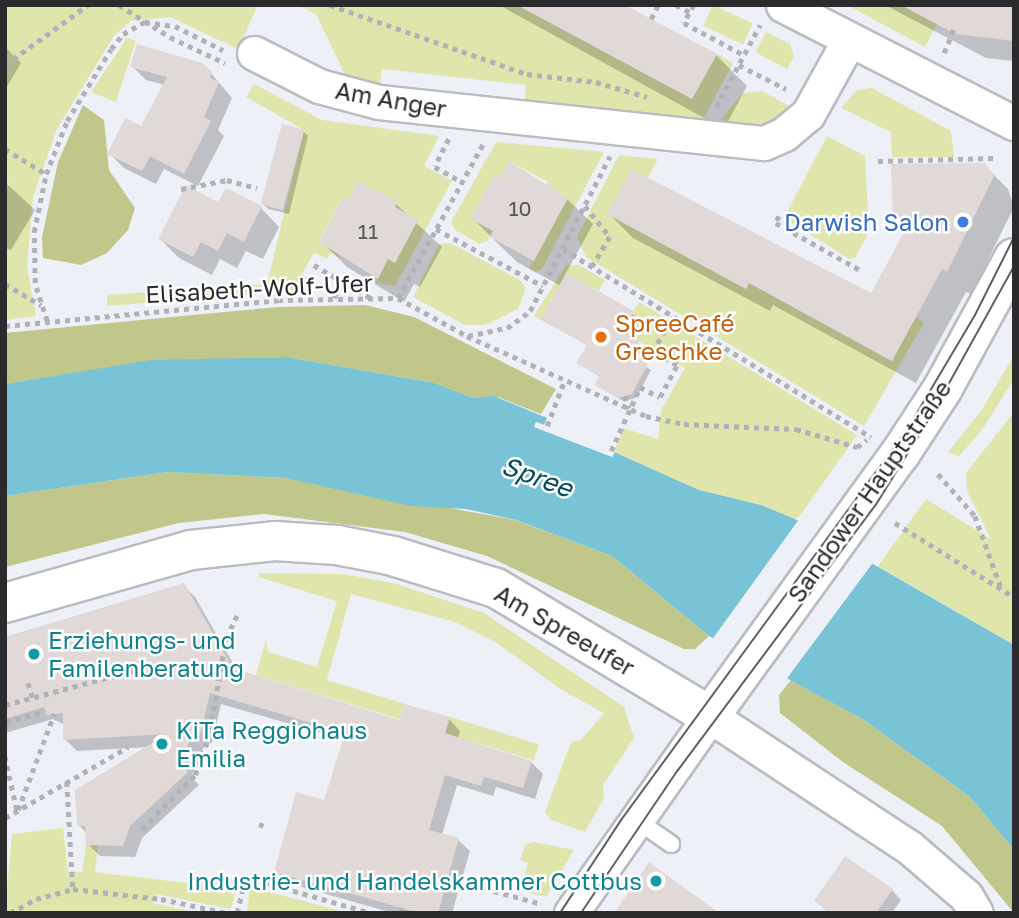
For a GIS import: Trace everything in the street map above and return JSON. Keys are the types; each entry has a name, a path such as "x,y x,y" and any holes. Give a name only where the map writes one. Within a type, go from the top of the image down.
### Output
{"street":[{"path":"773,12 849,40 1014,123"},
{"name":"Am Anger","path":"242,59 319,86 379,102 764,143 785,134 808,114 849,40"},
{"name":"Sandower Hauptstraße","path":"716,706 878,516 943,388 1014,258"},
{"name":"Am Spreeufer","path":"5,603 191,550 275,541 337,545 393,555 496,588 716,706 909,847 958,889 976,913"},
{"path":"557,909 635,819 716,706"}],"lane":[{"path":"635,819 671,844"}],"path":[{"path":"5,65 88,5"},
{"path":"119,5 145,22 242,59"},
{"path":"330,5 527,74 596,82 659,102"},
{"path":"651,19 658,5"},
{"path":"676,5 690,12"},
{"path":"694,5 684,23 744,55"},
{"path":"715,110 744,55 773,12"},
{"path":"47,321 35,283 34,232 46,174 68,121 123,34 145,22 176,26 242,59"},
{"path":"940,63 954,28"},
{"path":"739,65 786,89"},
{"path":"454,131 435,167 462,182"},
{"path":"398,298 484,143"},
{"path":"467,336 499,331 524,317 563,249 615,147"},
{"path":"5,149 46,174"},
{"path":"878,161 994,158"},
{"path":"181,189 227,180 257,188"},
{"path":"585,206 610,237 592,267"},
{"path":"779,216 776,223 862,271"},
{"path":"436,229 543,286"},
{"path":"563,249 673,317 652,352 677,365 660,397 640,387 611,451"},
{"path":"314,265 372,298"},
{"path":"334,298 344,282"},
{"path":"5,284 41,305"},
{"name":"Elisabeth-Wolf-Ufer","path":"5,326 334,298 398,298 467,336 629,409 684,424 796,429 857,447 871,437 673,317"},
{"path":"547,426 565,379"},
{"path":"625,396 629,409"},
{"path":"938,474 975,516 1002,590"},
{"path":"878,516 1014,597"},
{"path":"142,829 195,775 208,740 226,638 238,613"},
{"path":"5,705 154,665"},
{"path":"29,683 33,698"},
{"path":"6,722 45,711"},
{"path":"18,811 54,714"},
{"path":"5,818 128,747"},
{"path":"5,756 18,811"},
{"path":"67,782 73,889"},
{"path":"259,824 267,827"},
{"path":"237,913 245,877 371,913"},
{"path":"465,883 557,909"},
{"path":"10,913 36,899 73,889 161,899 227,913"}],"green space":[{"path":"5,5 258,5 238,49 170,17 131,21 114,36 57,129 33,197 27,266 36,316 5,320 5,192 10,184 5,181"},
{"path":"297,5 517,5 692,99 717,54 733,63 701,123 524,106 526,85 382,69 379,90 347,79 316,14"},
{"path":"713,5 753,24 743,44 703,26"},
{"path":"847,5 901,5 937,24 925,47"},
{"path":"766,32 790,44 794,57 787,69 755,52"},
{"path":"127,38 136,41 116,102 91,92"},
{"path":"254,84 322,120 439,136 424,166 452,181 395,286 375,283 388,259 395,262 395,207 358,181 348,200 342,198 319,241 342,253 340,258 331,253 327,259 314,253 302,274 313,280 312,290 107,306 107,295 267,284 304,130 246,97"},
{"path":"872,88 951,131 954,157 892,157 891,132 841,108 857,90"},
{"path":"762,91 789,106 775,121 758,129 716,125 743,93"},
{"path":"83,105 104,120 109,170 135,208 128,230 107,253 81,265 43,258 42,237 58,162"},
{"path":"827,136 865,156 869,232 855,258 849,259 784,218"},
{"path":"496,142 604,152 542,269 535,272 529,269 533,261 530,259 568,198 546,186 548,182 509,161 500,178 494,176 471,219 493,231 487,241 479,244 455,230 451,222"},
{"path":"619,155 658,159 648,178 631,170 608,215 745,288 749,283 891,361 916,317 924,323 864,426 586,257 577,237"},
{"path":"450,243 520,280 526,288 518,309 485,325 465,325 413,297 439,244"},
{"path":"566,265 579,265 605,280 599,291 566,274 541,320 534,316"},
{"path":"639,302 857,435 800,516 795,519 761,505 699,490 614,452 623,428 658,439 661,410 685,368 622,332"},
{"path":"365,305 414,317 556,389 541,414 498,397 473,398 435,383 286,357 151,361 5,384 5,333 278,307"},
{"path":"1014,355 1014,379 982,430 959,456 948,452 981,411"},
{"path":"1014,412 1014,645 878,566 926,499 991,539 967,491 966,473"},
{"path":"168,472 286,478 515,520 612,556 709,636 695,649 684,649 487,556 405,532 264,514 179,523 5,567 5,496"},
{"path":"259,573 344,574 397,584 484,613 624,707 634,738 603,785 604,798 585,832 551,820 545,812 571,742 581,740 604,713 562,690 495,642 455,622 351,594 327,680 405,704 399,719 256,675 266,640 268,652 317,667 337,601 258,577"},
{"path":"791,680 864,720 970,797 1014,850 1014,913 942,826 843,762 780,713 779,695"},
{"path":"450,717 539,744 534,760 445,733"},
{"path":"63,828 68,871 82,872 86,845 98,845 95,872 203,885 235,894 232,906 230,909 156,894 153,903 199,913 5,913 12,834"},
{"path":"533,842 574,850 546,897 520,890 528,863 520,860 525,845"},
{"path":"250,887 348,913 247,912"}],"water":[{"name":"Spree","path":"286,357 435,383 473,398 494,396 547,418 544,425 536,422 534,427 612,457 614,452 699,490 761,505 795,519 1014,645 1014,850 970,797 864,720 709,636 612,556 516,520 466,509 411,506 286,478 168,472 5,496 5,384 151,360"}],"pier":[{"path":"536,422 614,452 613,457 534,427"},
{"path":"800,518 875,560 785,681 711,641"}],"building":[{"path":"517,5 625,5 717,54 692,99"},
{"path":"901,5 1014,5 1014,41 955,34"},
{"path":"137,44 202,63 212,72 210,78 219,82 204,117 211,121 184,174 150,156 142,171 107,154 125,118 141,126 167,77 130,67"},
{"path":"282,124 304,130 283,210 261,204"},
{"path":"509,161 568,198 534,261 490,237 493,231 471,219 494,176 500,178"},
{"path":"985,163 994,176 947,272 942,269 892,361 749,283 746,289 607,214 631,169 871,293 909,223 893,223 891,164"},
{"path":"358,181 398,202 395,207 418,220 395,263 388,259 378,279 319,242 343,197 348,200"},
{"path":"186,185 218,202 226,188 262,206 244,242 227,233 218,251 201,242 193,257 158,239"},
{"name":"SpreeCafé Greschke","path":"566,273 634,311 622,332 640,341 632,355 648,364 632,394 618,398 594,385 599,376 576,363 587,345 541,320"},
{"path":"184,583 233,668 399,720 405,704 450,717 445,733 532,761 523,788 484,777 481,786 445,775 429,830 459,838 438,913 420,913 274,872 296,792 324,800 345,733 210,693 201,732 194,731 179,766 188,772 130,826 123,846 86,845 85,826 77,826 75,790 167,734 63,740 63,713 45,715 44,707 5,719 5,637"},
{"path":"845,856 893,889 876,913 831,913 814,901"},
{"name":"Industrie- und Handelskammer Cottbus","path":"649,862 719,913 614,913"}],"tram line":[{"path":"560,913 621,820 908,428 975,315 1014,237"},
{"path":"581,913 678,770 875,506 932,414 1014,266"}],"place":[{"name":"Darwish Salon","path":"963,222"},
{"name":"SpreeCafé Greschke","path":"601,337"},
{"name":"Erziehungs- und Familenberatung","path":"34,654"},
{"name":"KiTa Reggiohaus Emilia","path":"162,744"},
{"name":"Industrie- und Handelskammer Cottbus","path":"656,881"}]}
